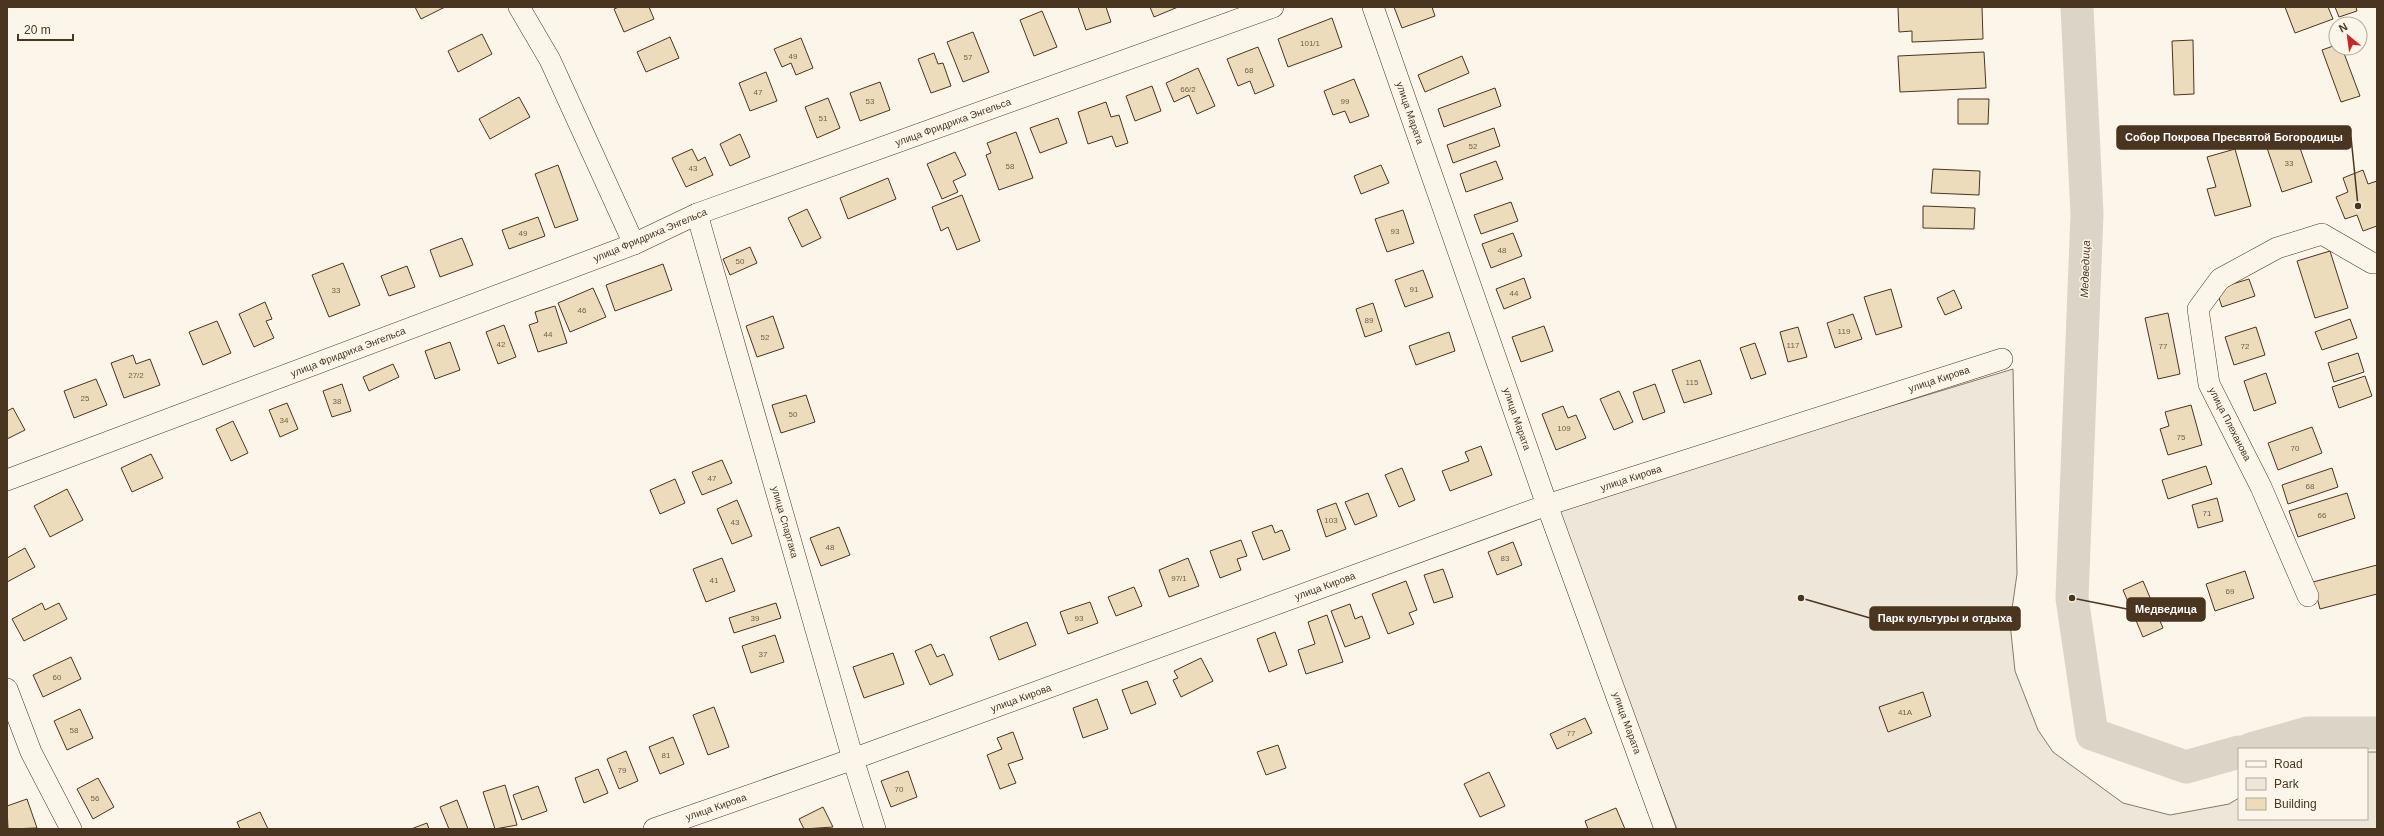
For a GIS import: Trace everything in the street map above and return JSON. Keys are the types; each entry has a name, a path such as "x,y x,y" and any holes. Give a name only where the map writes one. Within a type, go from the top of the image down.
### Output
{"street":[{"path":"519,7 550,60 634,244"},
{"name":"улица Фридриха Энгельса","path":"7,480 634,244 697,214 1273,7"},
{"name":"улица Марата","path":"1373,7 1547,505 1665,829"},
{"name":"улица Спартака","path":"697,214 852,759 875,829"},
{"name":"улица Плеханова","path":"2308,596 2261,487 2209,384 2198,309 2220,279 2277,248 2322,234 2372,263 2377,263"},
{"name":"улица Кирова","path":"654,829 852,759 1547,505 2002,359"},
{"path":"7,689 31,752 70,829"}],"green space":[{"path":"2013,369 2017,574 2010,623 2015,671 2038,730 2053,752 2123,803 2170,815 2229,804 2238,799 2238,820 2368,820 2368,752 2377,752 2377,829 1677,829 1554,508"}],"building":[{"path":"415,7 445,7 421,19"},
{"path":"619,7 649,7 654,19 624,32 614,9"},
{"path":"1078,7 1106,7 1111,22 1086,30"},
{"path":"1150,7 1178,7 1154,17"},
{"path":"1394,7 1432,7 1435,16 1402,28"},
{"path":"1898,7 1982,7 1983,39 1912,42 1912,31 1899,32"},
{"path":"2285,7 2328,7 2332,16 2328,16 2328,21 2295,33"},
{"path":"2335,7 2356,7 2357,11 2339,16"},
{"path":"1042,11 1057,47 1034,56 1020,20"},
{"path":"1332,18 1342,47 1288,67 1278,39"},
{"path":"973,32 989,72 963,82 947,42"},
{"path":"482,34 492,54 458,72 448,51"},
{"path":"670,37 679,58 646,72 637,52"},
{"path":"801,38 813,68 796,75 791,63 782,67 774,49"},
{"path":"2193,40 2194,94 2174,95 2172,41"},
{"path":"1258,47 1274,86 1255,94 1250,81 1238,86 1227,59"},
{"path":"2328,48 2328,56 2345,56 2360,96 2341,102 2322,50"},
{"path":"1984,52 1986,88 1900,92 1898,56"},
{"path":"934,53 938,64 943,63 951,86 931,93 918,59"},
{"path":"1462,56 1469,73 1425,92 1418,75"},
{"path":"1198,68 1215,106 1197,114 1189,95 1174,102 1166,83"},
{"path":"766,72 777,101 750,111 739,83"},
{"path":"1354,79 1369,116 1350,123 1345,111 1333,115 1324,91"},
{"path":"880,82 890,110 860,121 850,93"},
{"path":"1152,86 1161,111 1135,121 1126,96"},
{"path":"1495,88 1501,106 1444,127 1438,109"},
{"path":"519,97 530,117 490,139 479,119"},
{"path":"828,98 840,128 817,138 805,107"},
{"path":"1958,99 1989,99 1988,124 1958,124"},
{"path":"1106,102 1111,117 1119,115 1128,143 1116,147 1112,136 1088,144 1078,112"},
{"path":"1058,118 1067,143 1040,153 1030,128"},
{"path":"1494,128 1500,146 1453,163 1447,145"},
{"path":"1016,132 1033,178 999,190 986,155 991,153 987,143"},
{"path":"740,134 750,157 730,166 720,144"},
{"path":"2295,134 2312,182 2282,192 2266,145"},
{"path":"692,149 698,161 705,157 713,175 686,187 672,158"},
{"path":"2235,149 2251,206 2215,216 2207,189 2216,187 2207,157"},
{"path":"955,152 966,175 953,181 958,192 942,199 927,164"},
{"path":"1496,161 1503,179 1466,192 1460,174"},
{"path":"558,165 578,220 555,228 535,174"},
{"path":"1381,165 1389,183 1361,194 1354,176"},
{"path":"1933,169 1980,171 1979,195 1931,193"},
{"path":"2363,170 2368,184 2377,181 2377,226 2363,231 2357,215 2345,219 2336,197 2348,192 2343,178"},
{"path":"888,178 896,199 848,219 840,198"},
{"path":"962,195 980,241 957,250 948,227 941,231 932,207"},
{"path":"1511,202 1518,221 1481,234 1474,215"},
{"path":"1923,206 1975,208 1974,229 1923,228"},
{"path":"807,209 821,238 802,247 788,218"},
{"path":"1403,210 1414,243 1387,252 1375,219"},
{"path":"538,217 545,236 509,249 502,230"},
{"path":"1513,233 1522,256 1491,268 1482,244"},
{"path":"462,238 473,265 440,277 430,250"},
{"path":"750,247 757,263 730,275 723,259"},
{"path":"2330,251 2348,308 2315,318 2297,261"},
{"path":"343,263 360,305 329,317 312,275"},
{"path":"663,264 672,290 615,311 606,285"},
{"path":"407,266 415,287 389,296 381,276"},
{"path":"1423,270 1433,297 1405,307 1395,280"},
{"path":"1524,278 1531,298 1504,309 1496,289"},
{"path":"2249,279 2255,296 2222,307 2216,289"},
{"path":"593,288 606,317 570,332 558,303"},
{"path":"1891,289 1902,327 1876,335 1864,297"},
{"path":"1954,290 1962,308 1945,315 1937,298"},
{"path":"265,302 272,319 266,321 274,338 254,347 239,314"},
{"path":"1373,303 1382,331 1365,337 1356,309"},
{"path":"555,306 567,343 538,352 529,325 538,322 535,312"},
{"path":"2168,313 2180,374 2158,379 2145,318"},
{"path":"1853,314 1862,339 1835,348 1827,323"},
{"path":"773,316 784,348 757,357 746,326"},
{"path":"2350,319 2357,338 2322,350 2315,332"},
{"path":"217,321 231,353 203,365 189,332"},
{"path":"504,325 516,357 498,364 486,332"},
{"path":"1544,326 1553,351 1521,362 1512,337"},
{"path":"1798,327 1807,357 1788,362 1780,332"},
{"path":"2256,327 2265,355 2234,365 2225,337"},
{"path":"1449,332 1455,351 1416,365 1409,346"},
{"path":"450,342 460,370 435,379 425,351"},
{"path":"1755,343 1766,374 1751,379 1740,348"},
{"path":"2358,353 2364,372 2334,382 2328,363"},
{"path":"133,355 136,364 150,359 160,385 124,398 111,363"},
{"path":"1700,360 1712,394 1684,403 1672,370"},
{"path":"393,364 399,377 369,391 363,377"},
{"path":"2266,373 2276,403 2254,411 2244,381"},
{"path":"2365,376 2372,396 2339,408 2332,387"},
{"path":"96,379 107,405 74,418 64,391"},
{"path":"342,384 351,411 332,417 323,391"},
{"path":"1655,384 1665,412 1643,420 1633,392"},
{"path":"1619,391 1633,422 1614,430 1600,399"},
{"path":"806,395 815,422 781,433 772,405"},
{"path":"287,403 298,429 280,437 269,410"},
{"path":"2191,405 2202,445 2168,455 2160,429 2169,426 2165,412"},
{"path":"1563,406 1568,418 1576,415 1586,438 1556,450 1542,414"},
{"path":"13,408 25,430 7,439 7,411"},
{"path":"233,421 248,453 231,461 216,429"},
{"path":"2312,427 2322,453 2278,470 2268,443"},
{"path":"1481,446 1492,475 1450,491 1442,471 1469,461 1465,452"},
{"path":"151,454 163,478 132,492 121,468"},
{"path":"722,460 732,483 702,495 692,472"},
{"path":"2206,466 2212,484 2168,499 2162,480"},
{"path":"1402,468 1415,500 1399,507 1385,475"},
{"path":"2332,468 2338,487 2288,504 2282,485"},
{"path":"675,479 685,503 660,514 650,490"},
{"path":"67,489 83,520 50,537 34,506"},
{"path":"1368,493 1377,516 1355,525 1345,502"},
{"path":"2347,493 2355,518 2298,537 2289,511"},
{"path":"2217,498 2223,521 2198,528 2192,505"},
{"path":"737,500 752,536 732,544 717,509"},
{"path":"1336,503 1346,529 1326,537 1317,510"},
{"path":"1272,525 1275,533 1282,530 1290,550 1263,560 1252,532"},
{"path":"839,527 850,555 821,566 810,538"},
{"path":"1241,540 1247,556 1237,559 1241,570 1220,578 1210,551"},
{"path":"1513,542 1522,565 1497,575 1488,552"},
{"path":"25,548 35,567 7,582 7,558"},
{"path":"722,558 735,591 706,602 693,569"},
{"path":"1188,558 1199,586 1169,597 1159,570"},
{"path":"2377,565 2377,594 2320,609 2313,582"},
{"path":"1443,569 1453,597 1434,603 1424,575"},
{"path":"2245,571 2254,598 2215,611 2206,584"},
{"path":"1406,581 1417,610 1409,613 1414,624 1388,634 1372,594"},
{"path":"2143,581 2163,628 2143,637 2123,590"},
{"path":"1134,587 1142,606 1116,616 1108,597"},
{"path":"1090,602 1098,623 1068,634 1060,612"},
{"path":"42,603 45,610 59,603 67,619 24,641 12,619"},
{"path":"776,603 781,618 734,633 729,618"},
{"path":"1350,604 1355,619 1362,616 1370,638 1345,647 1331,611"},
{"path":"1327,615 1343,662 1306,674 1298,650 1315,644 1308,622"},
{"path":"1027,622 1036,645 999,660 990,637"},
{"path":"1275,632 1287,665 1269,672 1257,639"},
{"path":"775,635 784,662 751,673 742,646"},
{"path":"931,644 937,657 944,654 953,675 930,685 915,651"},
{"path":"893,653 904,684 864,698 853,667"},
{"path":"71,657 81,679 43,697 33,675"},
{"path":"1201,658 1213,681 1181,697 1173,680 1178,678 1174,671"},
{"path":"1147,681 1156,704 1131,714 1122,690"},
{"path":"1923,692 1931,716 1888,732 1879,707"},
{"path":"1097,699 1108,729 1083,738 1073,708"},
{"path":"714,707 729,747 708,755 693,715"},
{"path":"80,709 93,738 67,750 54,721"},
{"path":"1585,718 1592,733 1557,749 1550,734"},
{"path":"1013,732 1023,759 1008,764 1016,783 1000,789 987,755 1002,749 997,738"},
{"path":"673,737 684,764 660,774 649,747"},
{"path":"1278,745 1286,768 1266,775 1257,752"},
{"path":"626,751 638,781 619,789 607,759"},
{"path":"598,769 608,793 584,803 575,778"},
{"path":"908,771 917,797 891,807 881,781"},
{"path":"1489,772 1505,806 1480,817 1464,784"},
{"path":"98,778 114,807 93,819 77,789"},
{"path":"505,785 517,825 495,829 483,792"},
{"path":"538,786 547,811 522,820 513,795"},
{"path":"27,799 37,828 8,829 7,806"},
{"path":"457,800 468,829 449,829 440,807"},
{"path":"823,807 833,827 804,829 799,819"},
{"path":"1616,808 1625,829 1588,829 1585,821"},
{"path":"260,812 268,829 240,829 237,822"},
{"path":"427,823 429,829 411,829"}],"waterway":[{"name":"Медведица","path":"2077,7 2087,214 2072,598 2092,734 2186,767 2238,752"},
{"name":"Медведица","path":"2255,748 2308,733 2377,733"}],"place":[{"name":"Собор Покрова Пресвятой Богородицы","path":"2358,206"},
{"name":"Парк культуры и отдыха","path":"1801,598"},
{"name":"Медведица","path":"2072,598"}]}
